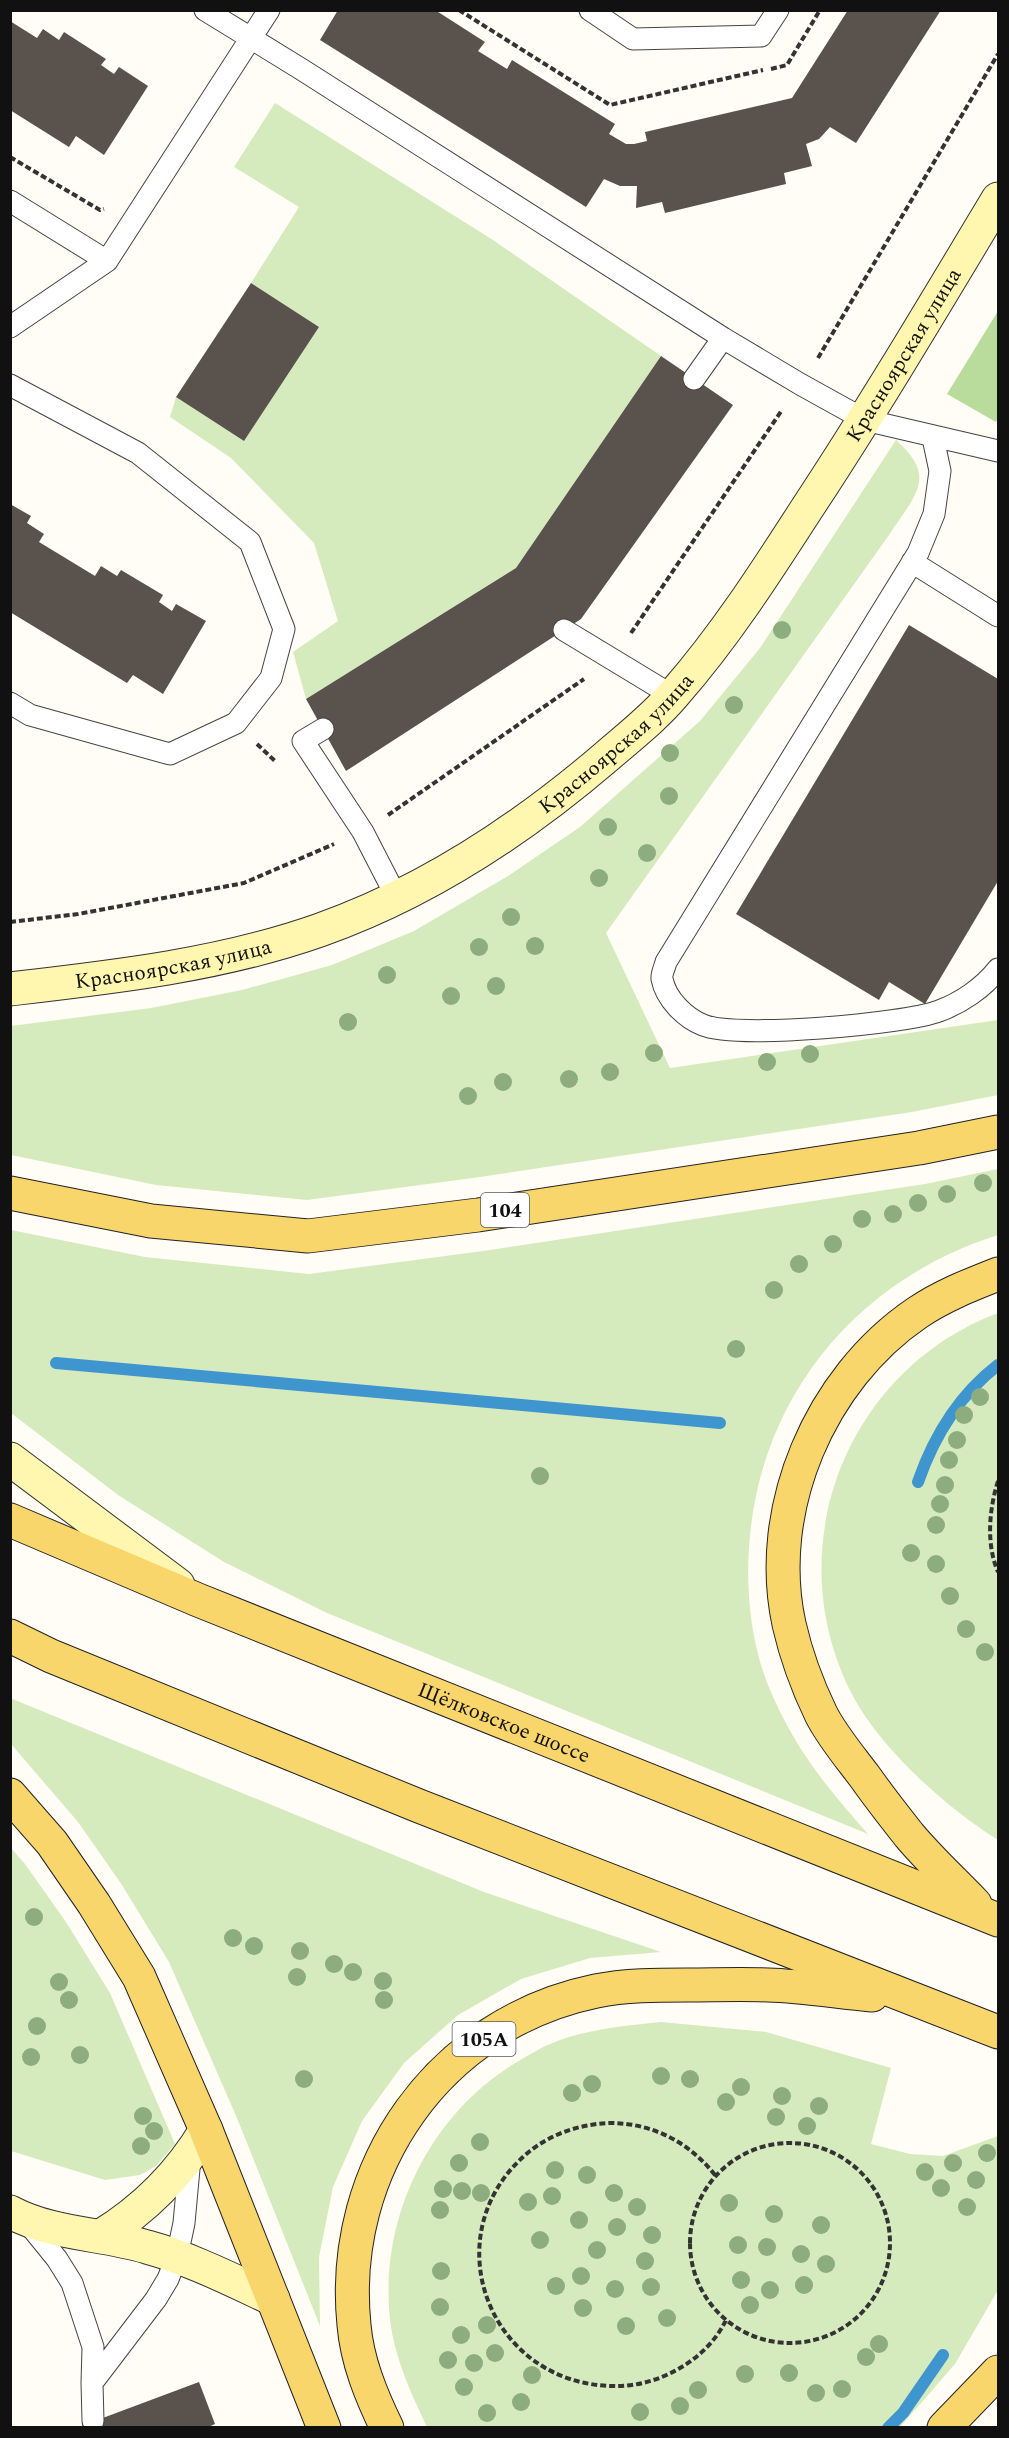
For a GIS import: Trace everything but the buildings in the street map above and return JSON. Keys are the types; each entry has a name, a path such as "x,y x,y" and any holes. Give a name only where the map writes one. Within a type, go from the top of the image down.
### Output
{"main road":[{"name":"104","path":"10,1193 151,1221 309,1236 524,1208 919,1148 999,1132"},
{"path":"990,1916 910,1836 850,1758 822,1716 801,1671 789,1622 784,1572 787,1522 798,1473 818,1426 844,1383 878,1345 916,1313 960,1288 999,1274"},
{"name":"Щёлковское шоссе","path":"10,1520 198,1600 990,1916"},
{"path":"10,1636 51,1656 408,1802 999,2032"},
{"path":"10,1795 52,1843 94,1904 139,1977 206,2130 324,2427"},
{"name":"105A","path":"387,2427 368,2389 354,2326 352,2261 366,2197 392,2138 429,2085 478,2042 534,2010 597,1991 661,1985 769,1985 922,2002"},
{"path":"944,2427 999,2372"}],"street":[{"name":"Красноярская улица","path":"10,989 146,972 233,955 320,930 397,898 488,845 557,798 673,696 730,626 865,420 999,199"},
{"path":"10,1459 198,1600"},
{"path":"101,2236 124,2222 152,2199 190,2158 206,2130"},
{"path":"17,2215 63,2232 101,2236 177,2256 273,2300"}],"lane":[{"path":"205,10 723,338 800,384 865,420 999,452"},
{"path":"10,327 106,261 269,10"},
{"path":"590,10 633,39 761,36 778,10"},
{"path":"10,201 106,261"},
{"path":"694,379 723,338"},
{"path":"10,385 138,453 250,542 284,629 271,678 236,723 170,754 30,715 10,703"},
{"path":"933,438 940,471 934,514 912,562 666,962 662,978 675,1006 685,1013 704,1026 740,1032 884,1023 938,1012 968,997 999,969"},
{"path":"912,562 999,616"},
{"path":"564,630 673,696"},
{"path":"323,729 303,741 363,832 397,898"},
{"path":"92,2383 156,2299 168,2279 177,2256 184,2223 190,2158"},
{"path":"17,2215 57,2259 72,2283 93,2347 93,2421"}],"path":[{"path":"459,10 610,105 787,65 820,10"},
{"path":"10,922 78,914 244,883 363,832 613,659 815,363 999,54"},
{"path":"10,157 100,210 108,208"},
{"path":"999,1481 991,1509 990,1537 999,1572"},
{"path":"715,2175 704,2161 680,2142 654,2129 625,2123 595,2123 566,2130 516,2162 498,2185 486,2212 479,2241 480,2271 487,2299 500,2326 518,2349 542,2367 568,2380 598,2386 627,2386 656,2380 682,2367 706,2348 726,2320"},
{"path":"780,2142 805,2143 828,2150 849,2161 867,2178 880,2199 888,2221 891,2246 887,2270 878,2293 863,2312 844,2328 823,2338 799,2343 775,2342 751,2336 726,2320 712,2307 699,2287 691,2264 689,2240 693,2215 699,2200 715,2175 735,2158 757,2147 780,2142"}],"green space":[{"path":"275,103 493,240 661,356 516,568 306,699 293,652 338,621 314,543 231,458 170,417 176,397 244,441 319,327 251,283 299,207 234,167"},
{"path":"998,311 998,418 996,422 947,394"},
{"path":"896,440 917,465 918,487 914,498 606,933 670,1068 998,1020 998,1095 912,1112 473,1178 307,1200 156,1185 11,1155 11,1026 151,1008 242,990 332,965 414,931 508,876 580,827 700,721 760,648"},
{"path":"998,1169 998,1235 947,1255 901,1282 859,1314 824,1352 795,1394 772,1441 757,1492 749,1547 748,1582 751,1617 762,1669 778,1707 799,1747 837,1798 868,1834 327,1613 224,1562 118,1495 11,1413 11,1230 145,1257 309,1274 483,1251 925,1184"},
{"path":"998,1313 998,1840 958,1812 918,1777 881,1738 866,1718 854,1698 831,1642 822,1584 825,1527 839,1472 864,1422 900,1377 944,1340"},
{"path":"10,1698 484,1892 661,1952 590,1958 521,1979 458,2015 404,2063 362,2121 333,2187 319,2257 320,2326 237,2118 169,1962 122,1885 78,1822 11,1744"},
{"path":"10,1847 25,1864 66,1922 110,1993 175,2144 156,2166 140,2175 105,2180 11,2151"},
{"path":"661,2022 766,2032 891,2068 871,2144 910,2154 943,2156 998,2136 998,2290 955,2364 900,2427 427,2427 400,2362 392,2334 389,2281 393,2243 403,2205 418,2170 437,2137 461,2107 490,2081 546,2046 577,2035 605,2029"}],"waterway":[{"path":"56,1363 720,1423"},
{"path":"918,1482 924,1465 949,1418 971,1389 998,1365"},
{"path":"888,2428 903,2413 943,2355"}]}
